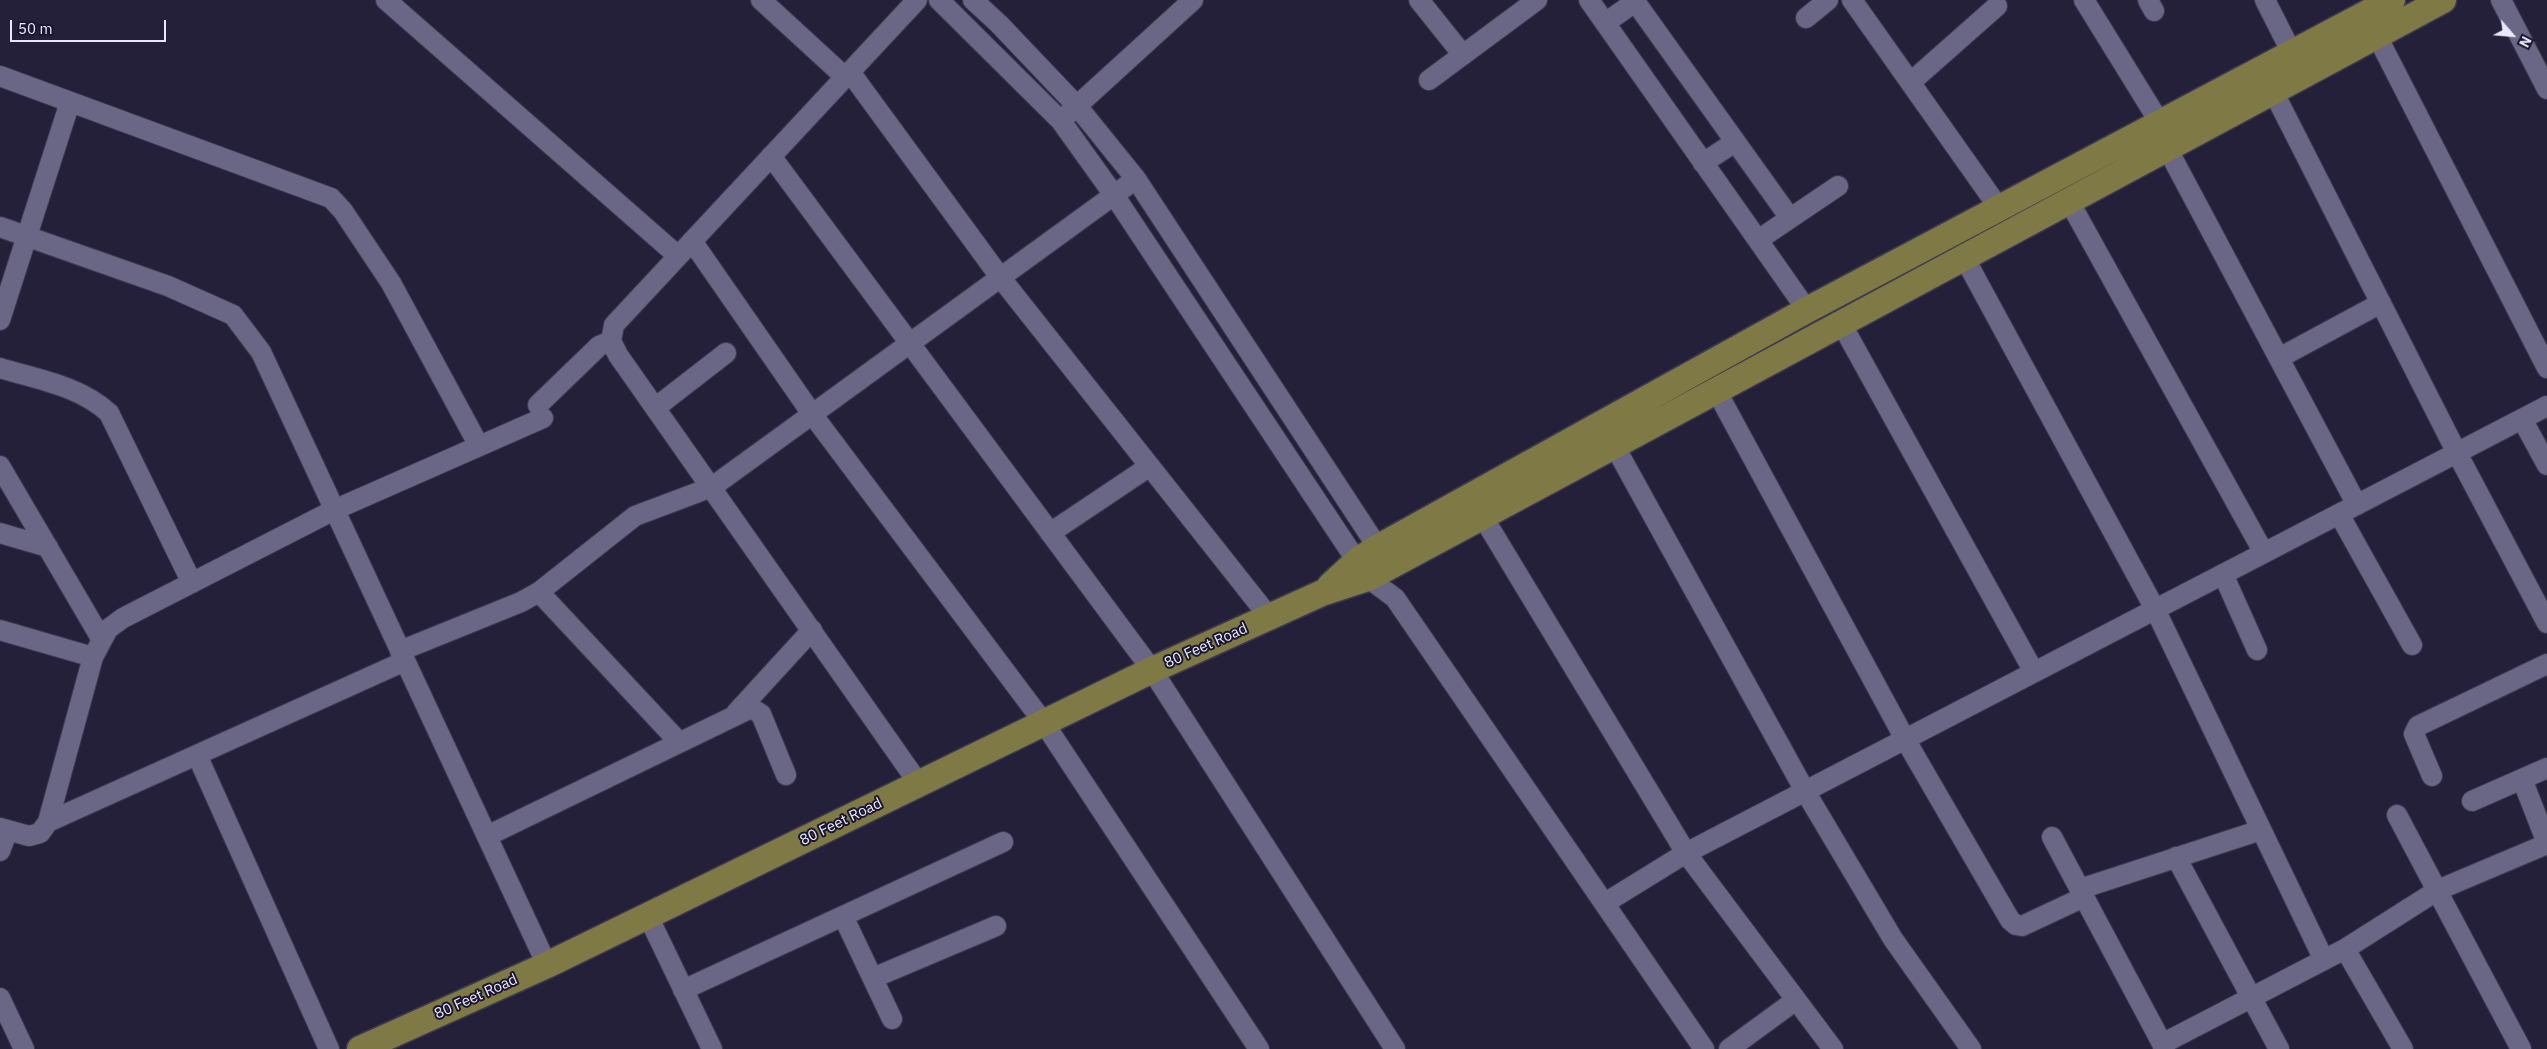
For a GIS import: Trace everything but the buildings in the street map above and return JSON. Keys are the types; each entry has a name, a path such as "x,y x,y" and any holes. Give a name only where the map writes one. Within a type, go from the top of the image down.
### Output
{"main road":[{"path":"1373,563 1483,517 2273,91 2298,64 2392,0"},
{"path":"1373,563 1807,310 2160,123 2298,64 2377,36 2443,0"},
{"name":"80 Feet Road","path":"360,1049 547,965 1152,670 1322,593 1373,563"}],"street":[{"path":"386,0 678,256"},
{"path":"761,0 848,74 1000,277 1270,618"},
{"path":"917,0 614,325 611,340 618,356 712,487 919,784"},
{"path":"938,0 1061,121 1373,563"},
{"path":"973,0 999,24 1077,106 1136,179 1395,598 1704,1049"},
{"path":"1061,121 1193,0"},
{"path":"1419,0 1464,54"},
{"path":"1429,80 1537,0"},
{"path":"1589,0 1807,310"},
{"path":"1806,18 1828,0"},
{"path":"1852,0 1999,208"},
{"path":"2084,0 2160,123"},
{"path":"2265,0 2298,64"},
{"path":"2500,0 2547,89"},
{"path":"1604,23 1635,1 1790,218"},
{"path":"1911,82 1997,6"},
{"path":"2377,36 2547,368"},
{"path":"0,76 331,198 343,211 390,283 479,446"},
{"path":"2273,91 2457,453 2547,623"},
{"path":"0,320 70,102"},
{"path":"1704,163 1735,142"},
{"path":"2167,148 2357,505"},
{"path":"771,156 1152,670 1395,1049"},
{"path":"48,822 197,755 539,592 635,516 712,487 1136,179"},
{"path":"1758,240 1838,186"},
{"path":"2069,201 2264,553"},
{"path":"0,227 168,286 233,315 260,352 547,965"},
{"path":"692,241 812,414 1044,723 1259,1049"},
{"path":"1964,256 2155,609 2324,960"},
{"path":"2279,358 2381,303"},
{"path":"1841,323 2034,672"},
{"path":"0,851 4,829 30,836 40,834 48,822 97,648 108,629 123,618 334,510 479,446 540,412 599,346 611,340"},
{"path":"655,408 726,353"},
{"path":"0,368 78,391 97,402 109,413 192,583"},
{"path":"1716,390 1905,739 2010,920 2016,925 2022,926 2082,893 2176,857 2261,830"},
{"path":"1604,903 1686,853 2547,406"},
{"path":"2522,419 2547,465"},
{"path":"1614,445 1805,791 1893,939 1971,1049"},
{"path":"0,466 48,547 97,648"},
{"path":"1050,533 1150,466"},
{"path":"2339,514 2412,646"},
{"path":"1483,517 1686,853 1833,1049"},
{"path":"0,534 48,547"},
{"path":"2223,574 2257,650"},
{"path":"539,592 679,742"},
{"path":"0,630 97,648"},
{"path":"734,715 812,630"},
{"path":"2432,776 2414,734 2418,726 2547,664"},
{"path":"487,836 751,708 761,714 786,775"},
{"path":"197,755 329,1049"},
{"path":"2472,800 2547,768"},
{"path":"2052,837 2164,1047 2345,949 2438,890 2547,843 2522,779"},
{"path":"2397,815 2521,1049"},
{"path":"683,990 1003,842"},
{"path":"2176,857 2279,1049"},
{"path":"648,916 712,1049"},
{"path":"843,916 892,1019"},
{"path":"873,978 996,926"},
{"path":"2345,949 2403,1049"},
{"path":"0,998 24,1049"},
{"path":"1729,1049 1796,1000"}]}
